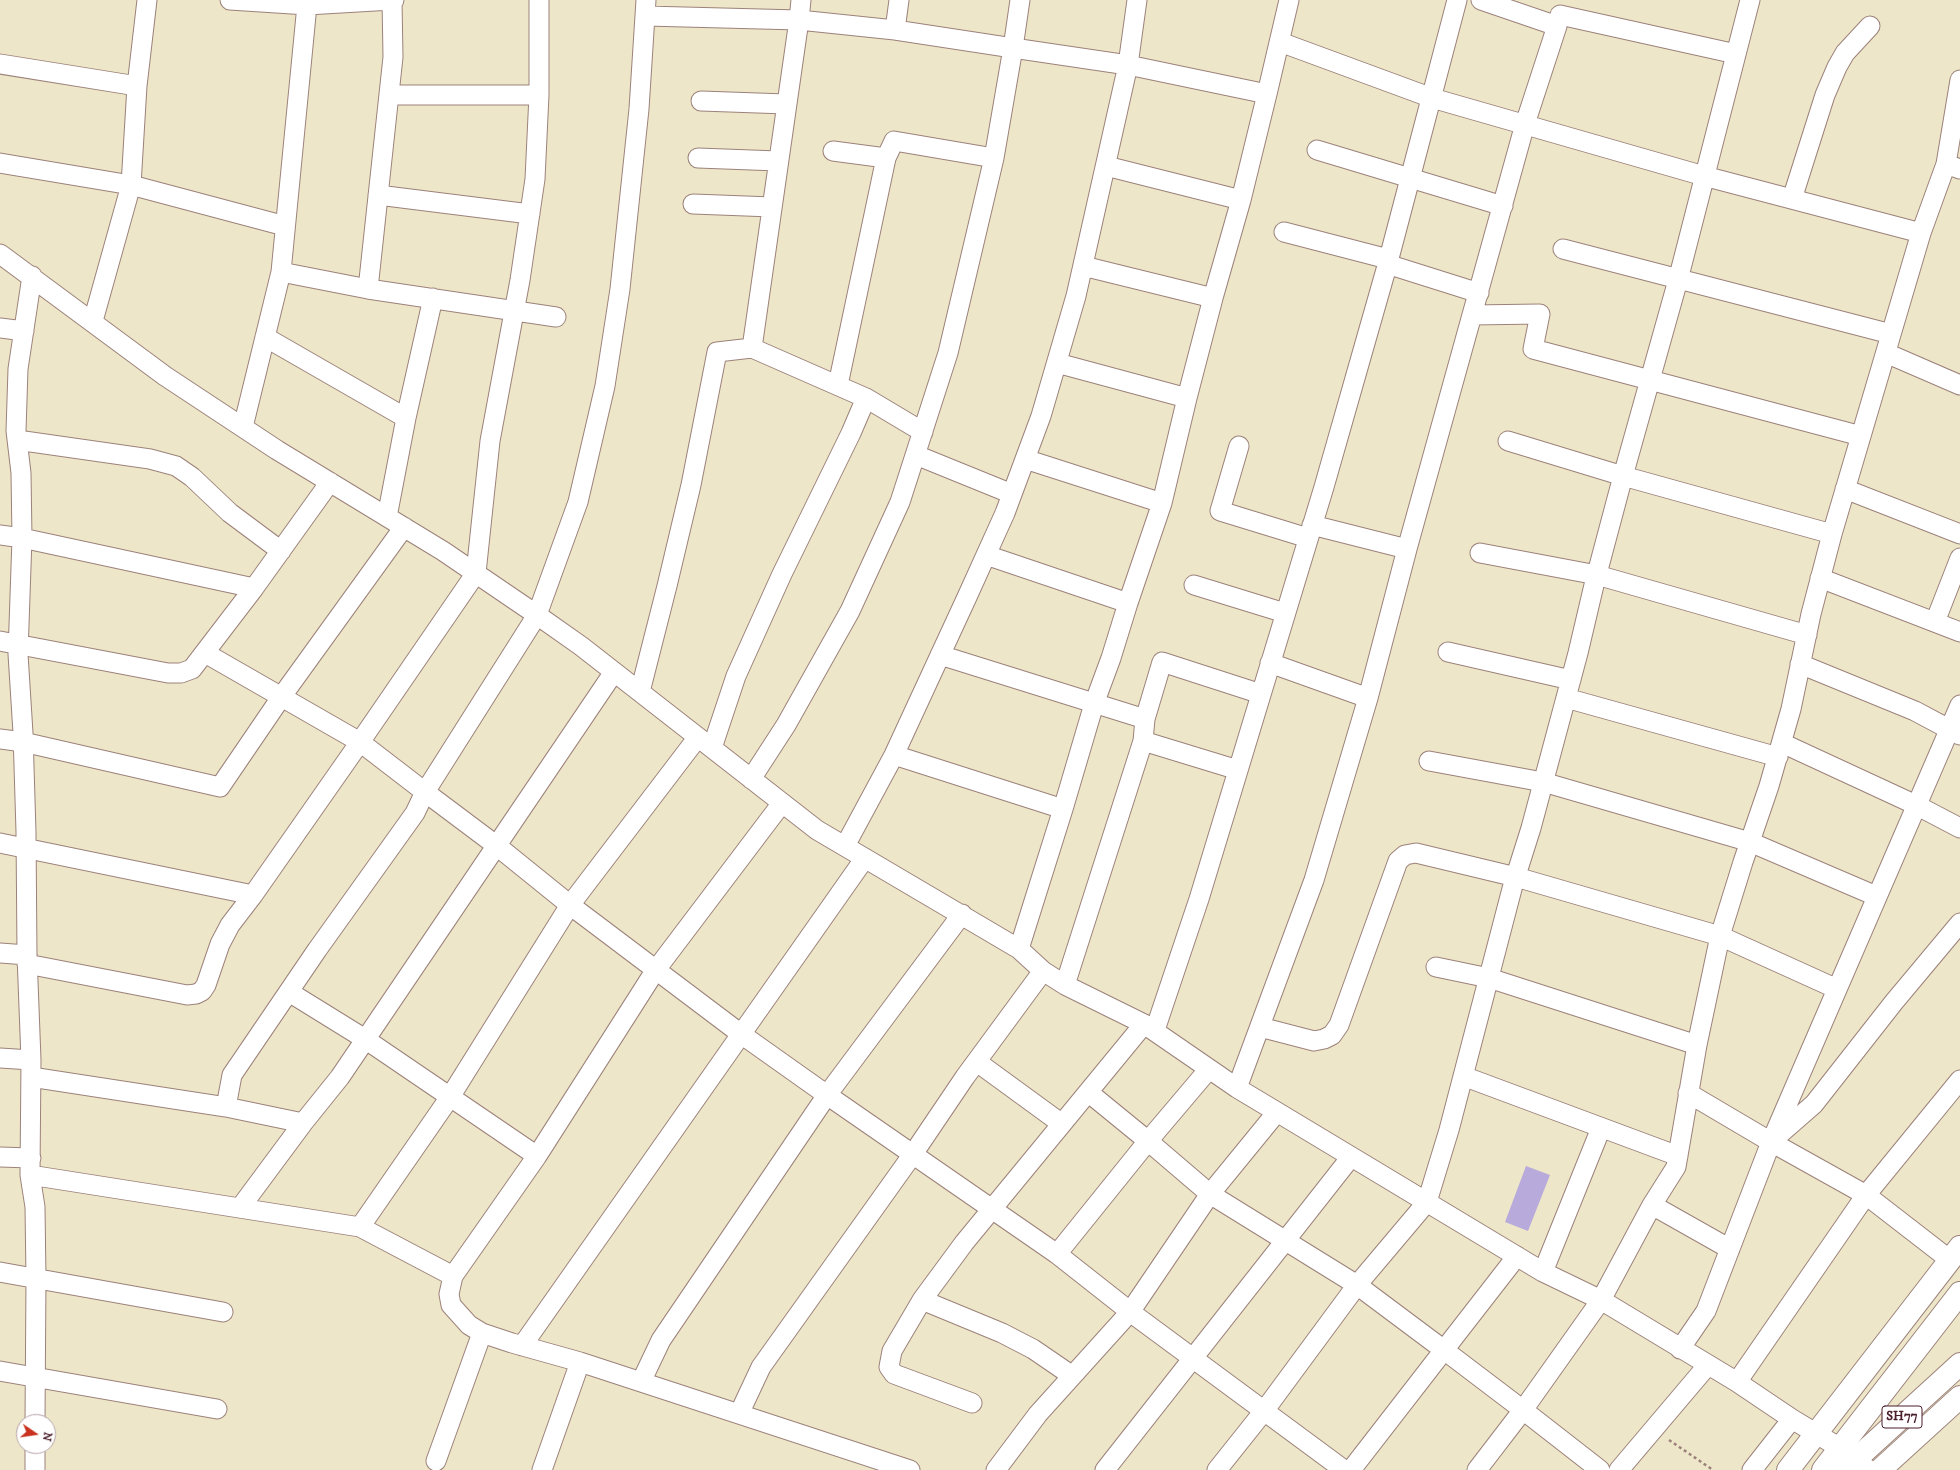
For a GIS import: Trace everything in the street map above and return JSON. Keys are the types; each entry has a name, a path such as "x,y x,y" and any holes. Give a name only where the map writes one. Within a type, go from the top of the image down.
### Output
{"street":[{"path":"92,321 130,186 137,86 147,0"},
{"path":"230,0 307,5 393,0 393,57 368,289"},
{"path":"0,953 187,995 196,994 202,991 206,985 220,944 230,925 253,895 476,574 490,441 514,310 535,179 540,95 539,0"},
{"path":"752,348 786,104 795,57 801,0"},
{"path":"895,30 899,0"},
{"path":"751,779 794,712 850,611 900,502 948,353 994,158 1020,0"},
{"path":"845,846 894,755 986,555 1012,494 1041,416 1083,266 1128,65 1137,0"},
{"path":"1020,949 1094,704 1111,658 1162,503 1187,398 1213,298 1241,200 1268,94 1289,0"},
{"path":"972,1403 894,1374 889,1366 892,1350 922,1300 964,1242 1088,1092 1150,1027 1199,899 1310,532 1410,178 1457,0"},
{"path":"1481,0 1560,14 1736,54"},
{"path":"1217,1470 1264,1411 1357,1284 1427,1202 1463,1076 1516,877 1544,782 1623,476 1678,280 1750,0"},
{"path":"243,427 281,272 307,5"},
{"path":"226,1107 232,1075 416,813 425,792 537,615 578,502 605,386 620,289 639,109 646,8 799,20 895,30 1128,65 1268,94"},
{"path":"1237,1088 1314,880 1368,698 1407,549 1525,124 1560,14"},
{"path":"1792,199 1825,95 1837,67 1845,53 1870,26"},
{"path":"1280,42 1432,98 1704,176 1921,233"},
{"path":"0,64 137,86"},
{"path":"1477,1470 1523,1410 1601,1300 1652,1205 1676,1167 1697,1045 1720,936 1792,709 1800,664 1820,578 1921,233 1953,166 1960,80"},
{"path":"389,95 540,95"},
{"path":"702,101 786,104"},
{"path":"838,385 886,158 894,141 994,158"},
{"path":"1317,150 1503,206"},
{"path":"833,151 886,158"},
{"path":"698,158 778,161"},
{"path":"0,163 130,186 285,226"},
{"path":"1106,166 1241,200"},
{"path":"378,195 530,214"},
{"path":"693,204 772,207"},
{"path":"1284,232 1387,261 1478,293"},
{"path":"1563,249 1891,334"},
{"path":"0,254 32,276 165,376 330,482 404,527 537,615 614,672 817,830 1020,949 1043,971 1065,985 1150,1027 1237,1088 1276,1112 1543,1272 1601,1300 1707,1366 1737,1382 1792,1419 1817,1433 1852,1462"},
{"path":"1083,266 1213,298"},
{"path":"281,272 368,289 556,316"},
{"path":"32,276 18,368 11,433 21,473 22,538 9,643 23,742 27,960 31,1068 30,1167 35,1207 35,1414"},
{"path":"387,517 406,418 432,298"},
{"path":"1472,315 1540,314 1533,349 1861,436"},
{"path":"0,328 24,331"},
{"path":"265,337 406,418"},
{"path":"640,692 691,485 717,352 752,348 866,398 923,432"},
{"path":"1886,353 1960,385"},
{"path":"1057,363 1187,398"},
{"path":"360,1227 450,1097 570,906 705,743 782,574 851,433 866,398"},
{"path":"11,433 150,459 176,466 192,477 230,513 281,551"},
{"path":"1508,441 1623,476 1832,534"},
{"path":"1239,446 1220,511 1310,532 1407,549"},
{"path":"916,455 1012,494"},
{"path":"1025,459 1162,503"},
{"path":"9,643 168,673 181,673 192,669 254,588 330,482"},
{"path":"1845,489 1960,534"},
{"path":"0,739 23,742 220,788 282,696 404,527"},
{"path":"0,535 22,538 254,588"},
{"path":"1480,553 1597,575 1807,635"},
{"path":"986,555 1128,603"},
{"path":"1935,622 1960,558"},
{"path":"1820,578 1960,632"},
{"path":"1194,585 1285,613"},
{"path":"1448,652 1568,689 1780,750 1916,805 1960,828"},
{"path":"205,653 360,742 496,846 570,906 655,971 827,1095 1057,1254 1130,1312 1344,1470"},
{"path":"940,655 1145,719"},
{"path":"1065,985 1143,741 1145,719 1162,662 1261,694"},
{"path":"1270,663 1368,698"},
{"path":"1800,664 1915,711 1955,732"},
{"path":"240,1208 340,1076 614,672"},
{"path":"1680,1349 1706,1311 1771,1142 1876,896 1916,805 1955,732 1960,704"},
{"path":"1143,741 1238,770"},
{"path":"894,755 1063,809"},
{"path":"1429,761 1544,782 1750,842 1876,896"},
{"path":"782,803 655,971 537,1156 453,1276 449,1294 450,1305 469,1326 482,1333 580,1362 910,1470"},
{"path":"0,843 26,847 253,895"},
{"path":"1260,1027 1314,1041 1324,1039 1332,1035 1339,1025 1398,862 1405,855 1416,853 1516,877 1720,936 1837,990"},
{"path":"522,1346 865,858"},
{"path":"641,1382 662,1340 827,1095 962,914"},
{"path":"1771,1142 1814,1104 1894,1002 1960,923"},
{"path":"1436,967 1489,978 1697,1045"},
{"path":"739,1414 761,1367 1043,971"},
{"path":"289,992 365,1039 537,1156"},
{"path":"0,1058 31,1068 303,1123"},
{"path":"977,1062 1062,1124"},
{"path":"1057,1254 1148,1141 1209,1069"},
{"path":"1463,1076 1678,1156"},
{"path":"1737,1382 1866,1196 1960,1080"},
{"path":"1088,1092 1210,1194 1357,1284 1600,1470"},
{"path":"1688,1093 1866,1196 1955,1253 1788,1470"},
{"path":"996,1470 1038,1414 1071,1375 1130,1312 1210,1194 1276,1112"},
{"path":"1543,1272 1601,1128"},
{"path":"1105,1470 1351,1156"},
{"path":"0,1157 30,1167 240,1208 360,1227 453,1276"},
{"path":"1652,1205 1730,1249"},
{"path":"1351,1470 1517,1256"},
{"path":"0,1272 223,1312"},
{"path":"1823,1470 1852,1462 1960,1293"},
{"path":"922,1300 1002,1333 1033,1349 1071,1375"},
{"path":"436,1461 482,1333"},
{"path":"542,1470 580,1362"},
{"name":"SH77","path":"1852,1462 1960,1364"},
{"path":"1619,1470 1707,1366"},
{"path":"0,1372 217,1409"},
{"name":"SH77","path":"1880,1470 1960,1397"},
{"path":"1752,1470 1792,1419"},
{"path":"35,1454 35,1470"}],"path":[{"path":"1653,1428 1713,1470"}],"building":[{"path":"1526,1166 1550,1175 1528,1231 1505,1222"}]}
